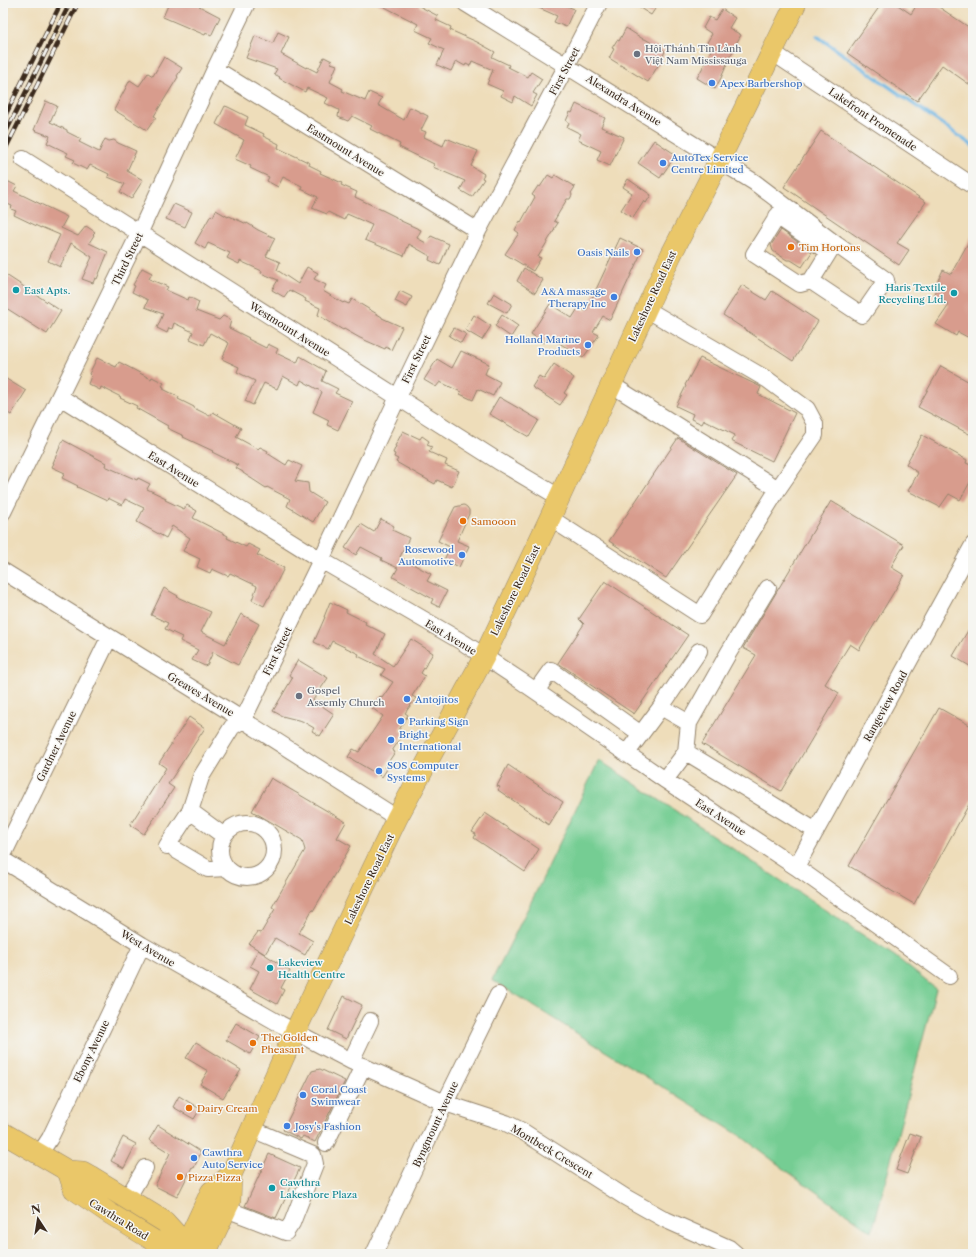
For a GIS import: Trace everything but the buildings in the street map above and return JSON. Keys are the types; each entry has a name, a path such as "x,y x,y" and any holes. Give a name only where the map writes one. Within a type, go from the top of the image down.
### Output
{"main road":[{"name":"Lakeshore Road East","path":"194,1252 226,1209 230,1201 231,1175 295,1032 398,818 484,657 612,385 671,255 719,161 796,3"},
{"name":"Cawthra Road","path":"3,1134 68,1171 83,1172 165,1222 194,1252"},
{"name":"Cawthra Road","path":"68,1171 74,1189 109,1213 156,1242 194,1252"},
{"name":"Lakeshore Road East","path":"194,1252 211,1192 231,1175"}],"street":[{"name":"Third Street","path":"3,512 140,234 215,69 247,3"},
{"name":"Alexandra Avenue","path":"465,3 754,182 771,194 781,211"},
{"name":"First Street","path":"243,720 478,231 599,3"},
{"name":"Lakefront Promenade","path":"772,52 973,186"},
{"name":"Eastmount Avenue","path":"215,69 478,231"},
{"name":"Westmount Avenue","path":"23,159 523,476 559,497"},
{"path":"781,211 829,252 811,281 800,284 754,254 781,211"},
{"path":"781,211 886,280 862,315 811,281"},
{"path":"550,518 700,616 778,489 815,436 815,424 806,408 768,380 646,309"},
{"path":"612,385 778,489"},
{"name":"East Avenue","path":"60,397 321,560 464,643 561,708 626,754 796,867 949,976"},
{"name":"Rangeview Road","path":"796,867 973,545"},
{"name":"Greaves Avenue","path":"3,571 398,818"},
{"path":"665,780 686,752 689,724 729,652 768,588"},
{"name":"Gardner Avenue","path":"3,855 109,638"},
{"path":"626,754 661,708 699,651"},
{"path":"536,691 551,670 641,734"},
{"path":"561,708 576,688"},
{"path":"588,728 600,705"},
{"path":"661,708 689,724"},
{"path":"227,868 208,869 171,848 190,812 201,777 232,728 243,720"},
{"path":"686,752 816,831"},
{"path":"190,812 224,836"},
{"path":"245,824 253,824 260,827 271,838 273,845 274,853 268,867 256,876 240,876 233,873 227,868 220,853 224,836 237,826 245,824"},
{"name":"West Avenue","path":"3,860 142,945 295,1032"},
{"name":"Ebony Avenue","path":"39,1155 50,1138 142,945"},
{"name":"Byngmount Avenue","path":"374,1254 445,1103 498,996"},
{"path":"326,1143 357,1063 370,1021"},
{"name":"Montbeck Crescent","path":"295,1032 357,1063 445,1103 506,1123 522,1131 625,1197 666,1220 729,1248 736,1254"},
{"path":"226,1209 286,1232 292,1223 315,1164 313,1155 252,1129"},
{"path":"127,1199 145,1168"}],"green space":[{"path":"599,760 896,957 936,989 872,1232 742,1137 492,980"}],"waterway":[{"path":"817,36 973,146"}],"railway":[{"path":"3,120 61,3"},
{"path":"3,138 70,3"},
{"path":"3,154 78,3"}],"place":[{"name":"Hội Thánh Tin Lành Việt Nam Mississauga","path":"637,54"},
{"name":"Apex Barbershop","path":"712,83"},
{"name":"AutoTex Service Centre Limited","path":"663,163"},
{"name":"Tim Hortons","path":"791,247"},
{"name":"Oasis Nails","path":"637,252"},
{"name":"East Apts.","path":"16,290"},
{"name":"Haris Textile Recycling Ltd.","path":"954,293"},
{"name":"A&A massage Therapy Inc","path":"614,297"},
{"name":"Holland Marine Products","path":"588,345"},
{"name":"Samooon","path":"463,521"},
{"name":"Rosewood Automotive","path":"462,555"},
{"name":"Gospel Assemly Church","path":"299,696"},
{"name":"Antojitos","path":"407,699"},
{"name":"Parking Sign","path":"401,721"},
{"name":"Bright International","path":"391,740"},
{"name":"SOS Computer Systems","path":"379,771"},
{"name":"Lakeview Health Centre","path":"270,968"},
{"name":"The Golden Pheasant","path":"253,1043"},
{"name":"Coral Coast Swimwear","path":"303,1095"},
{"name":"Dairy Cream","path":"189,1108"},
{"name":"Josy's Fashion","path":"287,1126"},
{"name":"Cawthra Auto Service","path":"194,1158"},
{"name":"Pizza Pizza","path":"180,1177"},
{"name":"Cawthra Lakeshore Plaza","path":"272,1188"}]}
